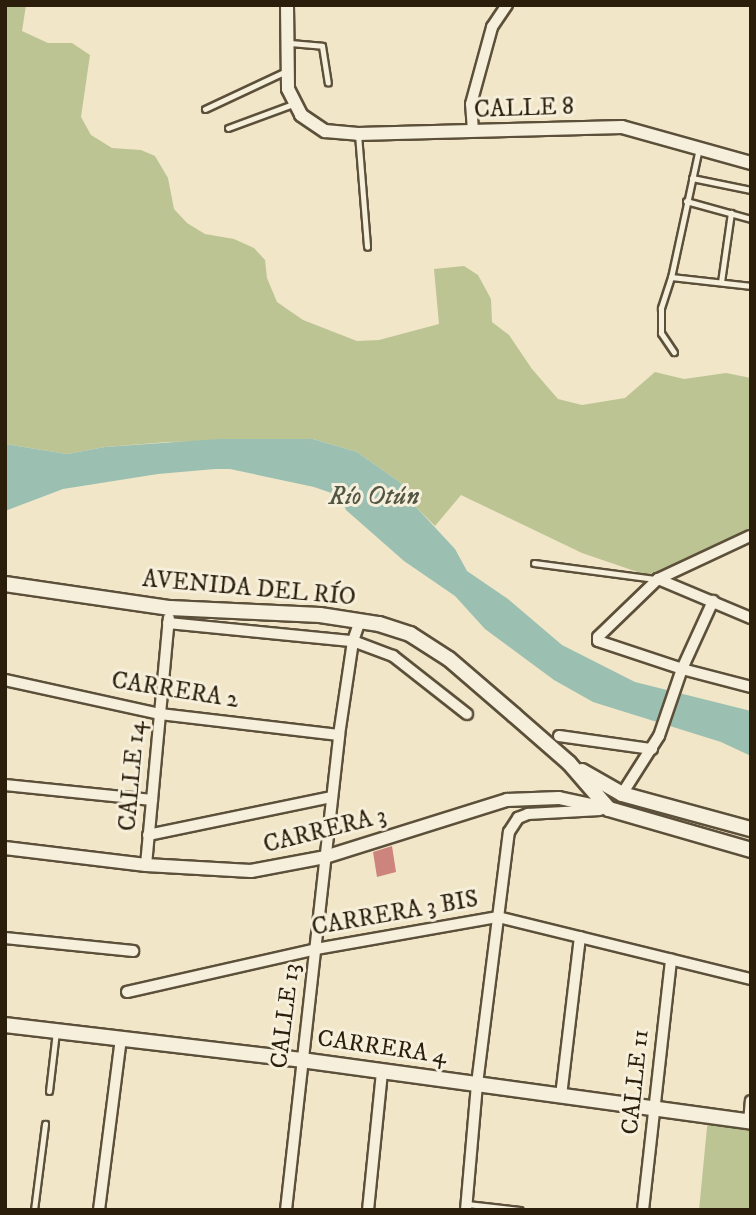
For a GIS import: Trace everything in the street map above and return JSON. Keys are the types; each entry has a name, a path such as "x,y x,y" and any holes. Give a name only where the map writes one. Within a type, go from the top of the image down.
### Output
{"main road":[{"name":"AVENIDA DEL RÍO","path":"5,584 169,615 320,615 360,621 410,634 436,650 569,763"},
{"path":"569,763 622,794 751,829"},
{"path":"569,763 609,809 751,850"},
{"name":"CARRERA 4","path":"5,1025 302,1060 750,1122"}],"street":[{"path":"287,5 286,71 297,109"},
{"path":"473,131 471,104 492,27 507,5"},
{"name":"CALLE 8","path":"297,109 325,131 358,134 621,127 750,163"},
{"path":"750,537 659,579 599,633 598,641 682,670 751,687"},
{"path":"659,579 751,618"},
{"path":"622,794 659,736 682,670 713,601"},
{"path":"169,615 353,641 393,656 467,714"},
{"name":"CALLE 14","path":"146,865 169,615"},
{"name":"CALLE 13","path":"286,1210 339,735 353,641 360,621"},
{"name":"CARRERA 2","path":"5,680 160,713 339,735"},
{"path":"559,736 652,749"},
{"path":"5,785 152,800"},
{"path":"148,835 332,797"},
{"name":"CARRERA 3","path":"5,848 146,865 251,871 325,857 507,800 559,798 609,809"},
{"path":"467,1207 477,1084 509,832 517,818 528,814 609,809"},
{"name":"CARRERA 3 BIS","path":"127,992 316,948 498,917 751,979"},
{"path":"561,1096 580,937"},
{"path":"5,938 133,951"},
{"name":"CALLE 11","path":"643,1210 671,960"},
{"path":"99,1210 121,1038"},
{"path":"368,1210 382,1071"},
{"path":"750,1122 751,1101"}],"lane":[{"path":"286,43 322,46 328,83"},
{"path":"205,109 286,71"},
{"path":"228,128 297,109"},
{"path":"358,134 367,247"},
{"path":"674,352 661,333 661,308 671,277 699,149"},
{"path":"692,178 751,190"},
{"path":"686,201 751,219"},
{"path":"721,282 731,213"},
{"path":"671,277 751,286"},
{"path":"534,563 659,579"},
{"path":"49,1091 56,1031"},
{"path":"34,1210 45,1124"},
{"path":"467,1207 520,1210"}],"shaded area":[{"path":"5,5 26,5 22,31 48,43 72,43 90,55 81,117 91,135 112,148 141,150 155,156 168,178 174,209 187,223 205,234 234,239 254,248 265,260 267,278 277,302 303,320 357,341 379,340 439,324 434,269 464,266 478,275 491,299 492,322 509,335 532,369 558,399 582,405 625,398 655,372 684,379 726,373 751,378 751,537 658,579 582,553 461,495 435,526 416,507 401,483 357,452 313,439 168,442 105,447 67,454 5,444"},
{"path":"751,1101 751,1210 699,1210 708,1117 749,1122"}],"water":[{"name":"Río Otún","path":"218,439 313,439 357,452 401,483 416,507 455,549 467,571 508,599 562,645 635,682 751,711 751,756 721,742 593,702 554,680 485,629 455,596 404,561 346,510 340,496 314,487 230,469 215,469 158,474 63,489 5,511 5,444 67,454 105,447"}],"building":[{"path":"392,846 396,872 377,877 373,852"}]}
